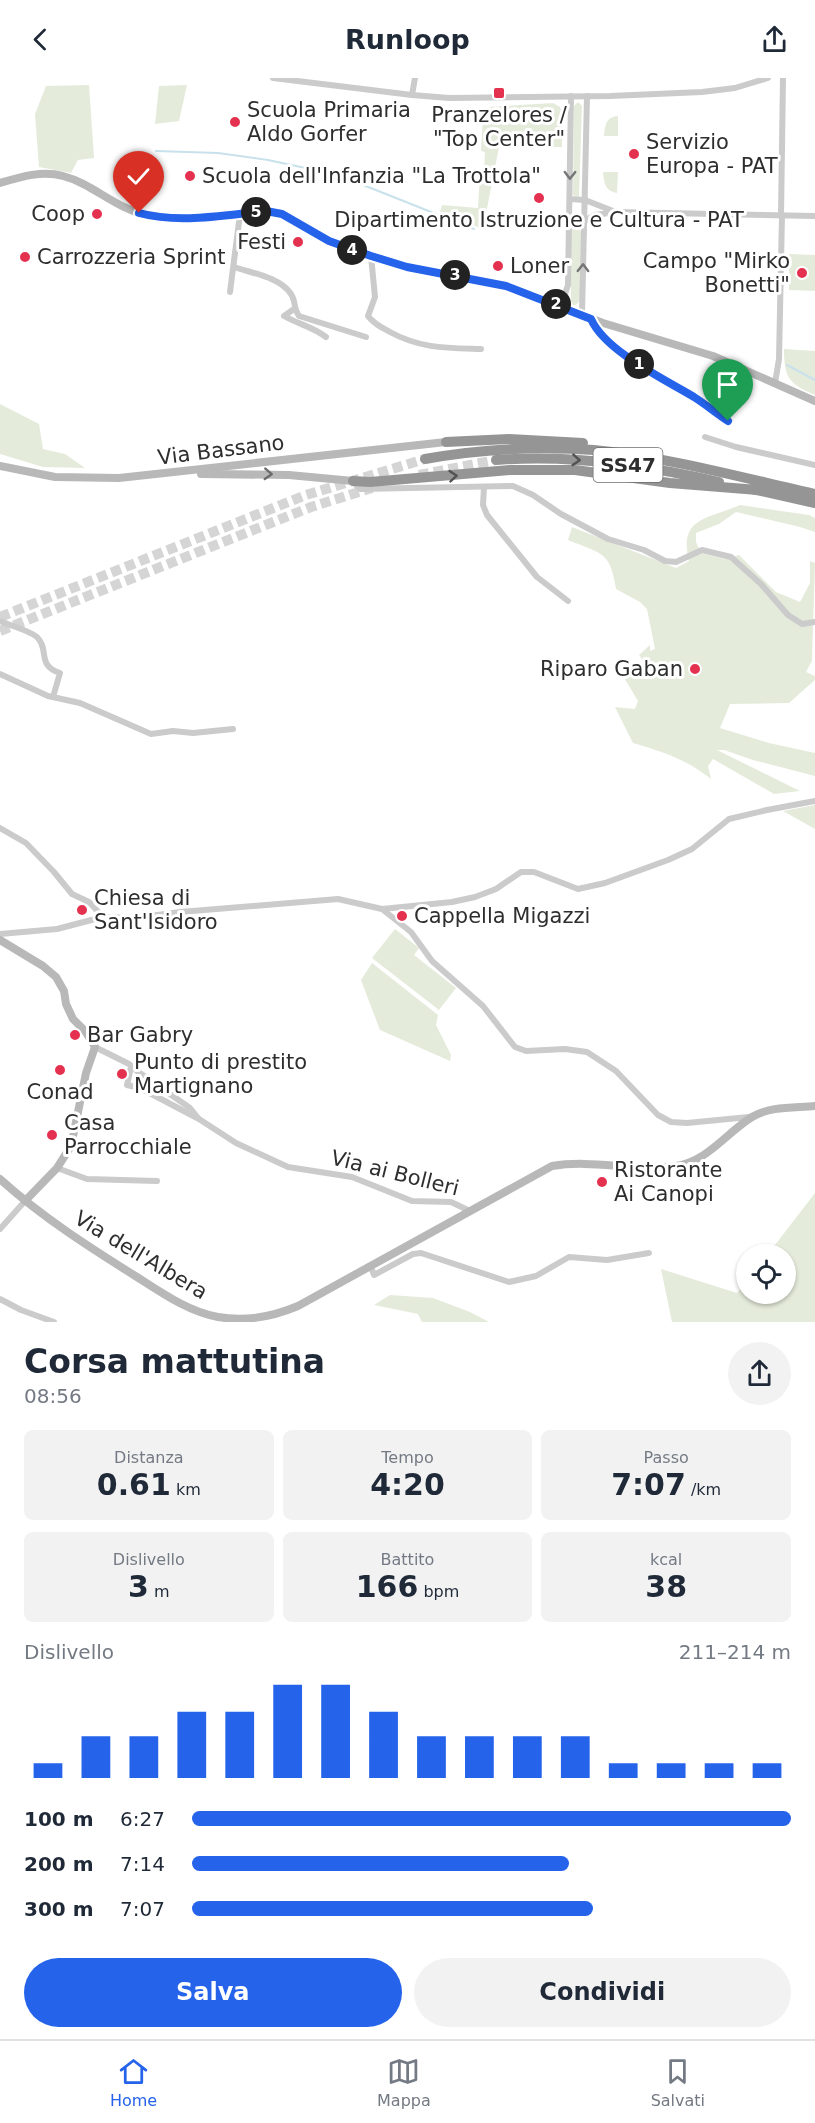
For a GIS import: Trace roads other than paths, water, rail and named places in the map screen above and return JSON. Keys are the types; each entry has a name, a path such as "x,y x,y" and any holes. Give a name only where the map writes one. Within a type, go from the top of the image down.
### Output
{"highway":[{"path":"446,442 509,438 568,441 648,453 671,463"},
{"name":"SS47","path":"425,459 498,448 561,448 607,452 671,463 815,494"},
{"name":"SS47","path":"496,460 546,458 623,464 815,503"},
{"path":"353,481 389,481 510,470 575,470 670,483 759,490"}],"street":[{"path":"273,78 323,81 412,95 479,98 718,90 768,78"},
{"path":"412,95 415,78"},
{"path":"775,383 779,359 783,78"},
{"path":"561,306 568,285 571,96"},
{"path":"582,314 586,96"},
{"path":"0,183 36,174 63,176 125,208 152,217 183,218 266,211 278,213 291,218 329,241 371,256 407,267 506,286 591,319 713,356 815,401"},
{"path":"570,200 585,200 616,212"},
{"path":"569,220 584,221 595,215 616,212 815,216"},
{"path":"230,292 240,214"},
{"path":"371,256 375,297 368,316 374,324 405,340 430,347 482,349"},
{"path":"234,267 265,277 287,288 294,298 294,309 299,316 366,337"},
{"path":"294,309 284,316 316,329 326,337"},
{"path":"591,319 596,330 621,351 728,421"},
{"path":"705,437 736,447 815,465"},
{"name":"Via Bassano","path":"0,466 72,478 146,476 446,442"},
{"path":"146,476 253,473 353,481 360,489 513,486 533,495 561,514 608,539 644,550 665,561 676,562 702,550 730,557 761,584 789,615 802,624 815,622"},
{"path":"484,487 483,505 487,515 537,578 568,601"},
{"path":"0,621 36,636 40,642 46,665 51,670 60,673 53,697"},
{"path":"0,674 53,697 80,703 151,734 233,729"},
{"path":"0,934 57,928 103,917 135,918 338,899 382,909 452,902 496,889 521,872 540,874 578,889 605,883 692,849 729,819 815,801"},
{"path":"0,828 26,843 72,894 89,902 103,917"},
{"path":"382,909 411,933 432,961 483,1006 515,1047 526,1051 565,1049 587,1052 616,1071 658,1115 671,1122 687,1123 753,1116"},
{"path":"0,940 43,966 56,977 64,991 66,1004 73,1019 85,1031 95,1047 129,1064 190,1108 198,1119"},
{"path":"0,1229 57,1168 71,1146 86,1073 95,1047"},
{"path":"131,1067 127,1085 140,1088 198,1119"},
{"name":"Via ai Bolleri","path":"198,1119 236,1143 288,1167 352,1177 412,1201 451,1202 470,1211 552,1166 573,1162 654,1167 676,1166 705,1155 753,1116 771,1110 815,1106"},
{"path":"57,1168 87,1179 157,1181"},
{"name":"Via dell'Albera","path":"0,1179 74,1239 176,1302 203,1314 241,1320 259,1319 280,1313 371,1268 470,1211"},
{"path":"371,1268 374,1275 413,1254 422,1253 509,1282 536,1276 569,1257 607,1260 649,1252"},
{"path":"0,1299 21,1310 54,1322"}],"waterway":[{"path":"156,151 218,153 268,160 338,175 474,229"},
{"path":"787,365 815,380"}],"tunnel":[{"path":"0,617 306,495 425,459"},
{"path":"419,475 496,460"},
{"path":"0,631 311,507 372,488"}],"place":[{"name":"Pranzelores / \"Top Center\"","path":"499,93"},
{"name":"Scuola Primaria Aldo Gorfer","path":"235,122"},
{"name":"Servizio Europa - PAT","path":"634,154"},
{"name":"Scuola dell'Infanzia \"La Trottola\"","path":"190,176"},
{"name":"Dipartimento Istruzione e Cultura - PAT","path":"539,198"},
{"name":"Coop","path":"97,214"},
{"name":"Festi","path":"298,242"},
{"name":"Carrozzeria Sprint","path":"25,257"},
{"name":"Loner","path":"498,266"},
{"name":"Campo \"Mirko Bonetti\"","path":"802,273"},
{"name":"Riparo Gaban","path":"695,669"},
{"name":"Chiesa di Sant'Isidoro","path":"82,910"},
{"name":"Cappella Migazzi","path":"402,916"},
{"name":"Bar Gabry","path":"75,1035"},
{"name":"Conad","path":"60,1070"},
{"name":"Punto di prestito Martignano","path":"122,1074"},
{"name":"Casa Parrocchiale","path":"52,1135"},
{"name":"Ristorante Ai Canopi","path":"602,1182"}]}
